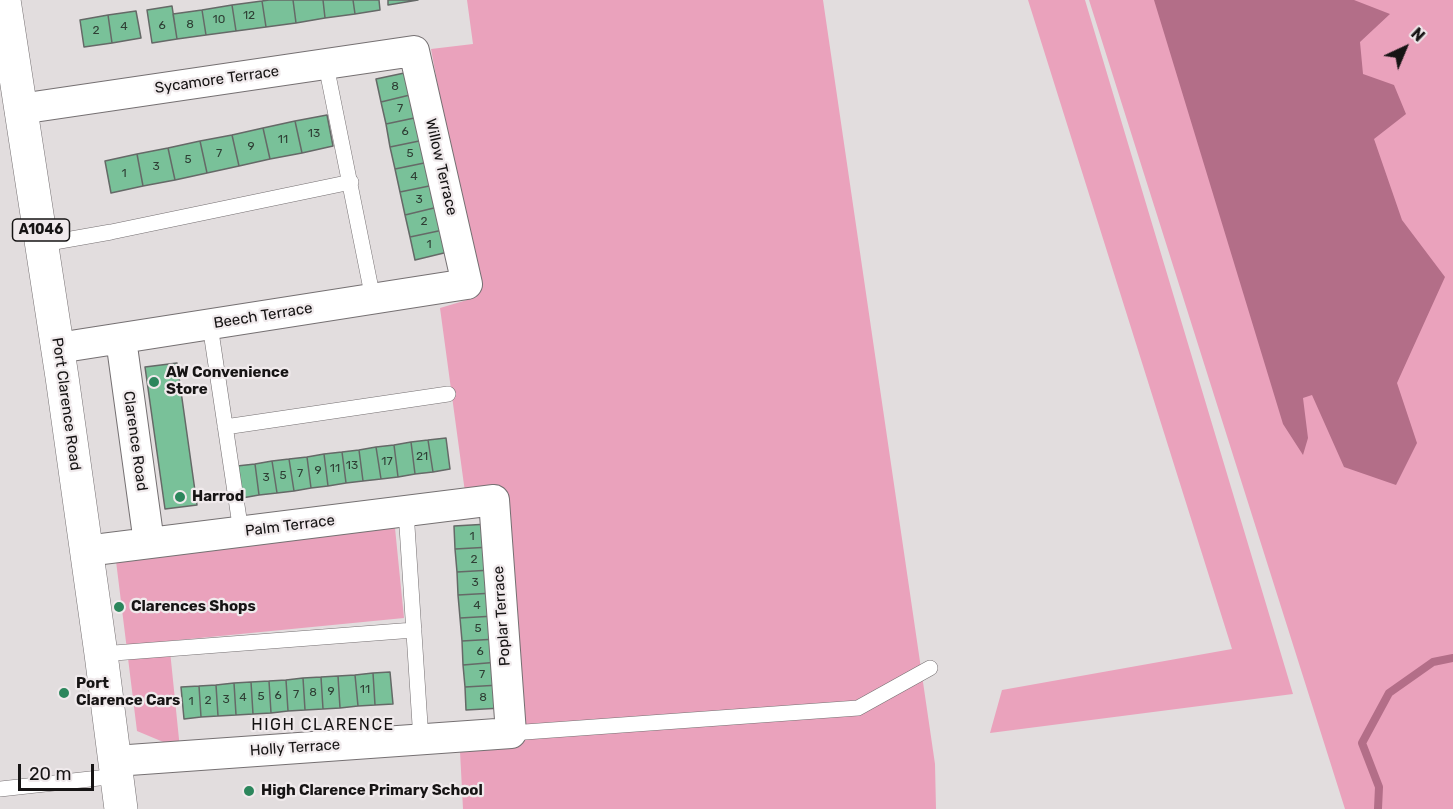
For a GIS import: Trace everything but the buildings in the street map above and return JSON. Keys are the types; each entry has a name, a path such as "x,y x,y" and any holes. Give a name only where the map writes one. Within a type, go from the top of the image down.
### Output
{"main road":[{"name":"Port Clarence Road","path":"4,0 43,244 121,809"}],"street":[{"name":"Sycamore Terrace","path":"20,110 414,51"},
{"name":"Willow Terrace","path":"414,51 467,284"},
{"name":"Beech Terrace","path":"58,348 467,284"},
{"name":"Clarence Road","path":"121,339 149,543"},
{"name":"Palm Terrace","path":"86,551 494,500"},
{"name":"Poplar Terrace","path":"494,500 511,733"},
{"name":"Holly Terrace","path":"116,768 511,733"}],"lane":[{"path":"326,65 373,298"},
{"path":"43,244 351,182"},
{"path":"210,325 241,532"},
{"path":"225,427 448,394"},
{"path":"406,511 421,740"},
{"path":"101,654 414,630"},
{"path":"511,733 858,708 930,668"},
{"path":"0,789 116,768"}],"shaded area":[{"path":"467,0 823,0 935,764 936,809 463,809 459,732 519,727 500,502 467,507 440,308 477,297 431,49 473,44"},
{"path":"1028,0 1085,0 1293,694 990,733 1002,690 1232,649"},
{"path":"1089,0 1453,0 1453,809 1345,809"},
{"path":"1154,0 1354,0 1390,14 1360,42 1363,74 1394,85 1406,114 1374,139 1402,220 1445,277 1397,383 1417,443 1396,485 1344,467 1312,395 1303,398 1308,438 1303,455 1283,424"},
{"path":"395,528 404,618 169,641 180,749 137,731 116,561"}],"waterway":[{"path":"1378,809 1379,787 1362,743 1389,693 1433,662 1453,658"}],"place":[{"name":"AW Convenience Store","path":"154,382"},
{"name":"Harrod","path":"180,497"},
{"name":"Clarences Shops","path":"119,607"},
{"name":"Port Clarence Cars","path":"64,693"},
{"name":"High Clarence Primary School","path":"249,791"}],"district":[{"name":"HIGH CLARENCE","path":"323,725"}]}
